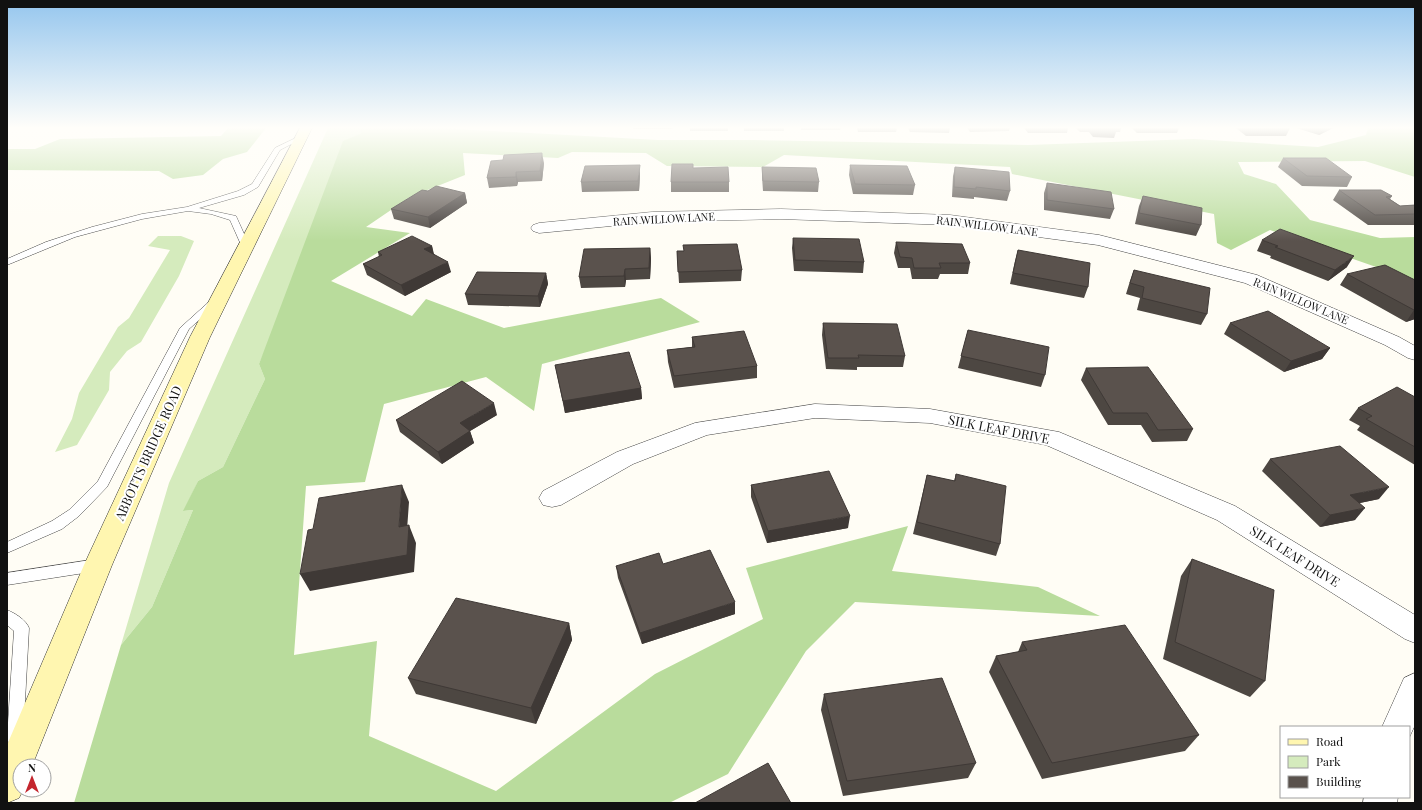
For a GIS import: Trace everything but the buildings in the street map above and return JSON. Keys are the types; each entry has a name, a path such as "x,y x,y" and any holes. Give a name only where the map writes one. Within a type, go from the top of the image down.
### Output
{"main road":[{"name":"ABBOTTS BRIDGE ROAD","path":"10,778 98,565 200,337 287,166"}],"street":[{"name":"RAIN WILLOW LANE","path":"538,228 652,217 780,214 950,220 1099,240 1251,279 1392,341 1415,354"},
{"name":"SILK LEAF DRIVE","path":"552,498 625,458 704,428 815,411 930,416 1051,438 1218,510 1415,630"},
{"path":"1398,726 1415,688"}],"lane":[{"path":"7,262 25,252 102,226 166,212 188,209 241,194 255,185 267,166"},
{"path":"188,209 211,212 233,218 246,247"},
{"path":"7,548 57,525 74,513 103,484 185,328 222,295"},
{"path":"7,579 98,565"},
{"path":"7,616 22,628 10,778"}],"green space":[{"path":"7,166 214,166 203,175 173,179 159,171 7,170"},
{"path":"311,166 346,166 259,364 265,379 223,467 198,481 184,511 193,510 152,607 121,645 169,483"},
{"path":"334,166 464,166 465,175 410,197 366,227 410,233 331,281 412,316 426,299 504,328 661,298 700,322 542,364 534,411 486,377 384,404 365,482 306,486 294,655 377,641 369,736 496,791 655,674 763,619 746,568 908,526 892,571 1038,587 1100,616 855,602 806,651 728,774 669,803 74,803 121,645 152,607 193,510 183,511 198,481 223,467 265,379 259,364"},
{"path":"667,166 765,166 763,167"},
{"path":"987,166 1240,166 1244,174 1276,184 1310,220 1380,238 1415,237 1415,282 1270,230 1231,250 1217,243 1214,214 1012,174 1010,167"},
{"path":"1380,166 1415,166 1415,177"},
{"path":"158,236 181,236 194,241 179,276 141,342 127,351 110,372 109,390 77,445 55,452 72,419 79,393 118,327 129,318 170,250 148,246"}]}
